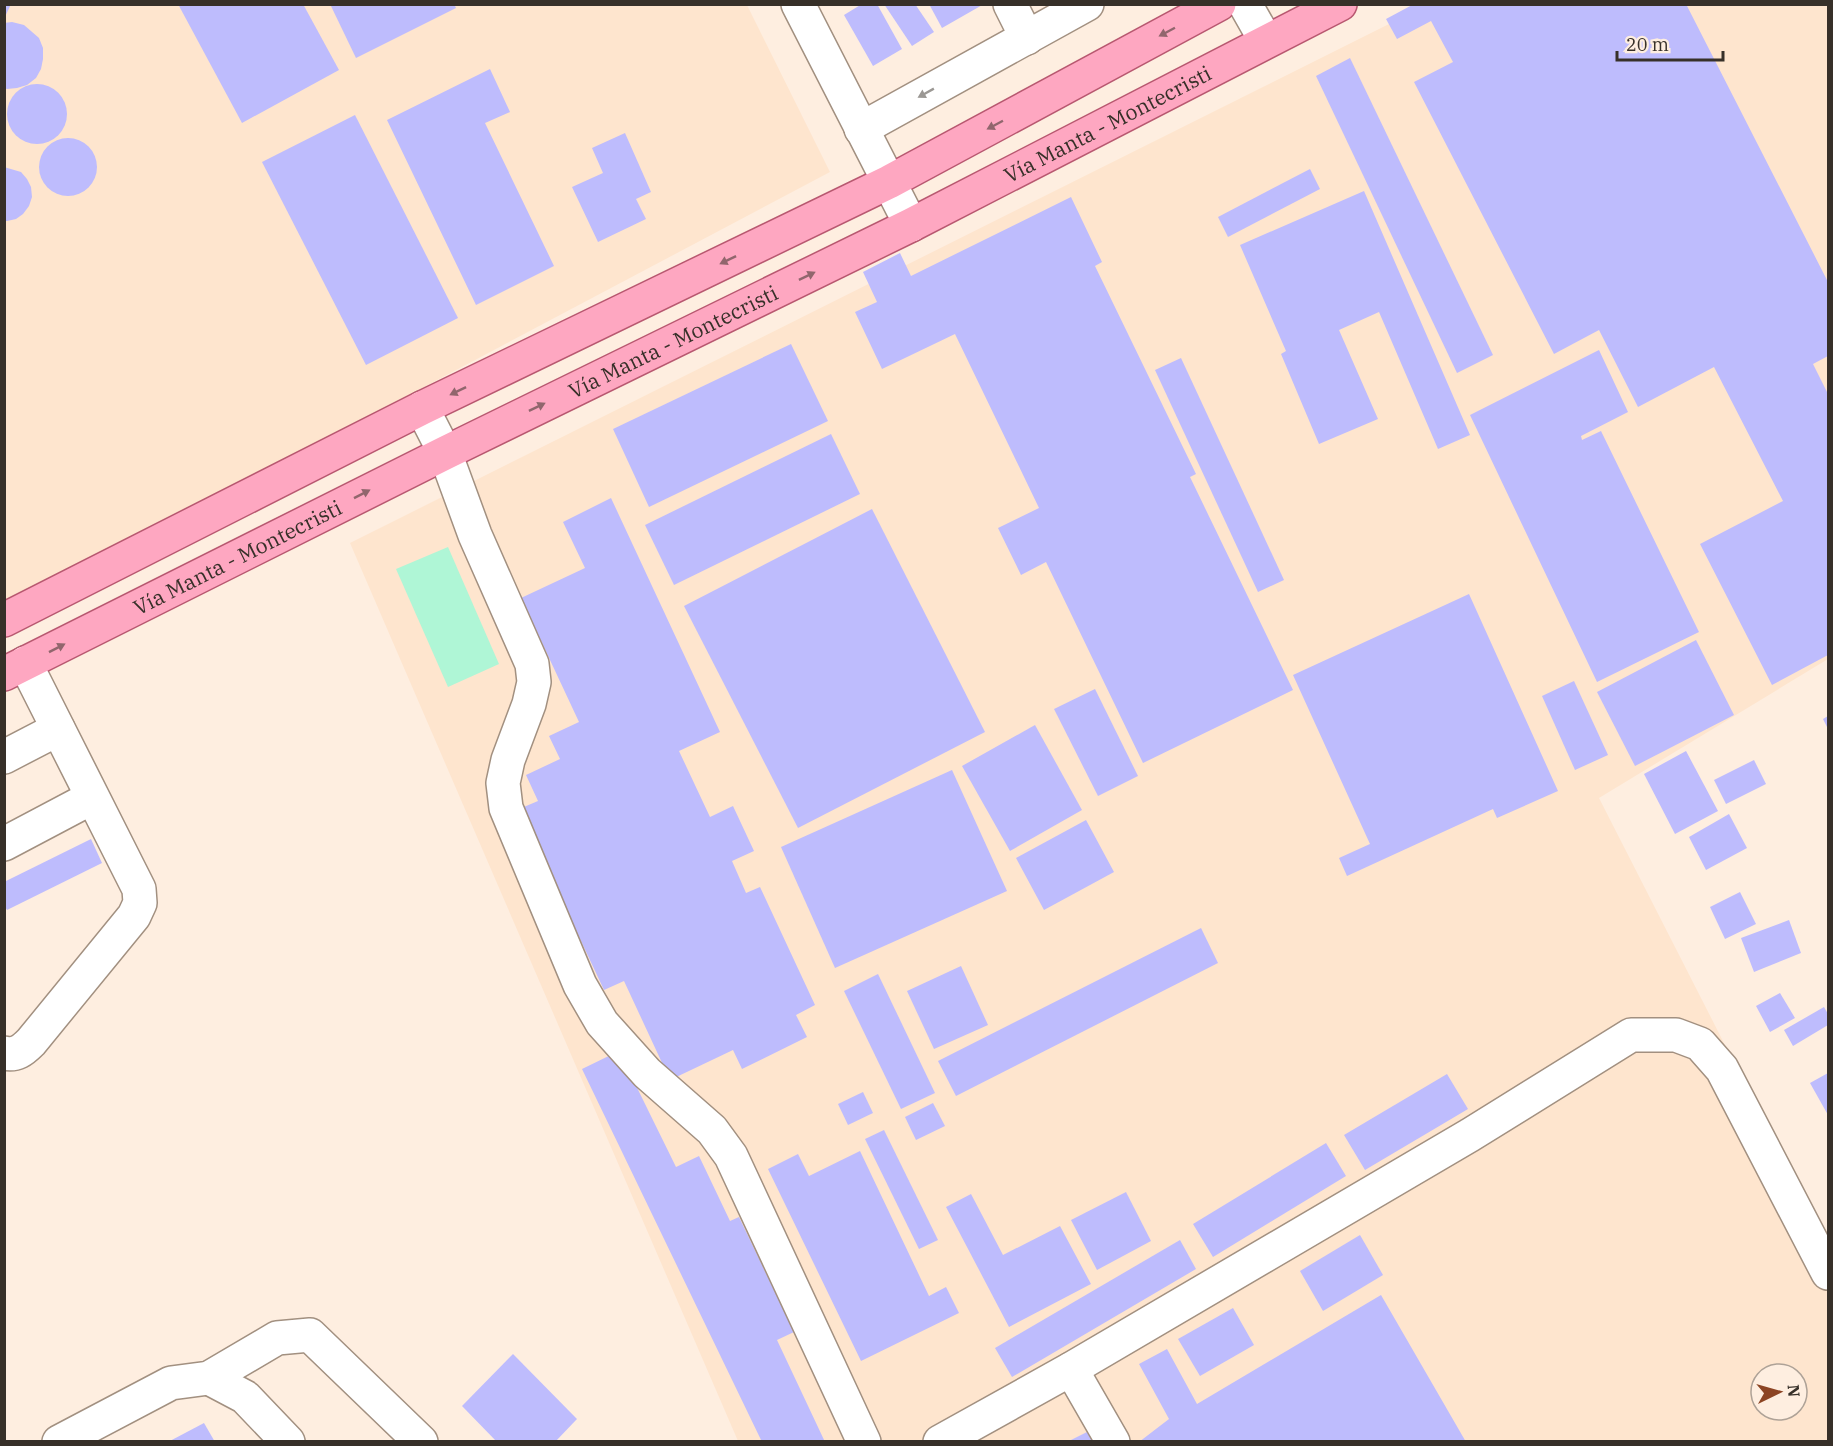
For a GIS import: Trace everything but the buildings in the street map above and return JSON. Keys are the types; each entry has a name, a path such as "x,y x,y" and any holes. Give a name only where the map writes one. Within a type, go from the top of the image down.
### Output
{"main road":[{"path":"4,620 422,408 889,182 1219,4"},
{"name":"Vía Manta - Montecristi","path":"15,669 445,453 911,225 1340,4"}],"street":[{"path":"798,4 911,225"},
{"path":"1010,4 1027,38"},
{"path":"861,129 1087,4"},
{"path":"1245,4 1266,41"},
{"path":"422,408 445,453 475,535 532,664 534,682 529,704 508,760 503,783 506,808 580,985 603,1023 647,1073 712,1130 731,1156 864,1442"},
{"path":"4,1053 22,1051 31,1042 134,916 140,903 138,889 58,729 15,669"},
{"path":"4,757 58,729"},
{"path":"4,844 92,798"},
{"path":"940,1442 1071,1369 1470,1136 1631,1035 1676,1035 1700,1044 1722,1069 1828,1273"},
{"path":"59,1442 171,1383 208,1378 277,1338 310,1335 421,1442"},
{"path":"1071,1369 1113,1442"},
{"path":"208,1378 245,1396 288,1442"}],"shaded area":[{"path":"5,5 747,5 830,172 5,609"},
{"path":"1427,5 1828,5 1828,659 1599,798 1828,1247 1828,1441 738,1441 350,543"}],"green space":[{"path":"448,547 499,664 448,687 396,569"}]}
